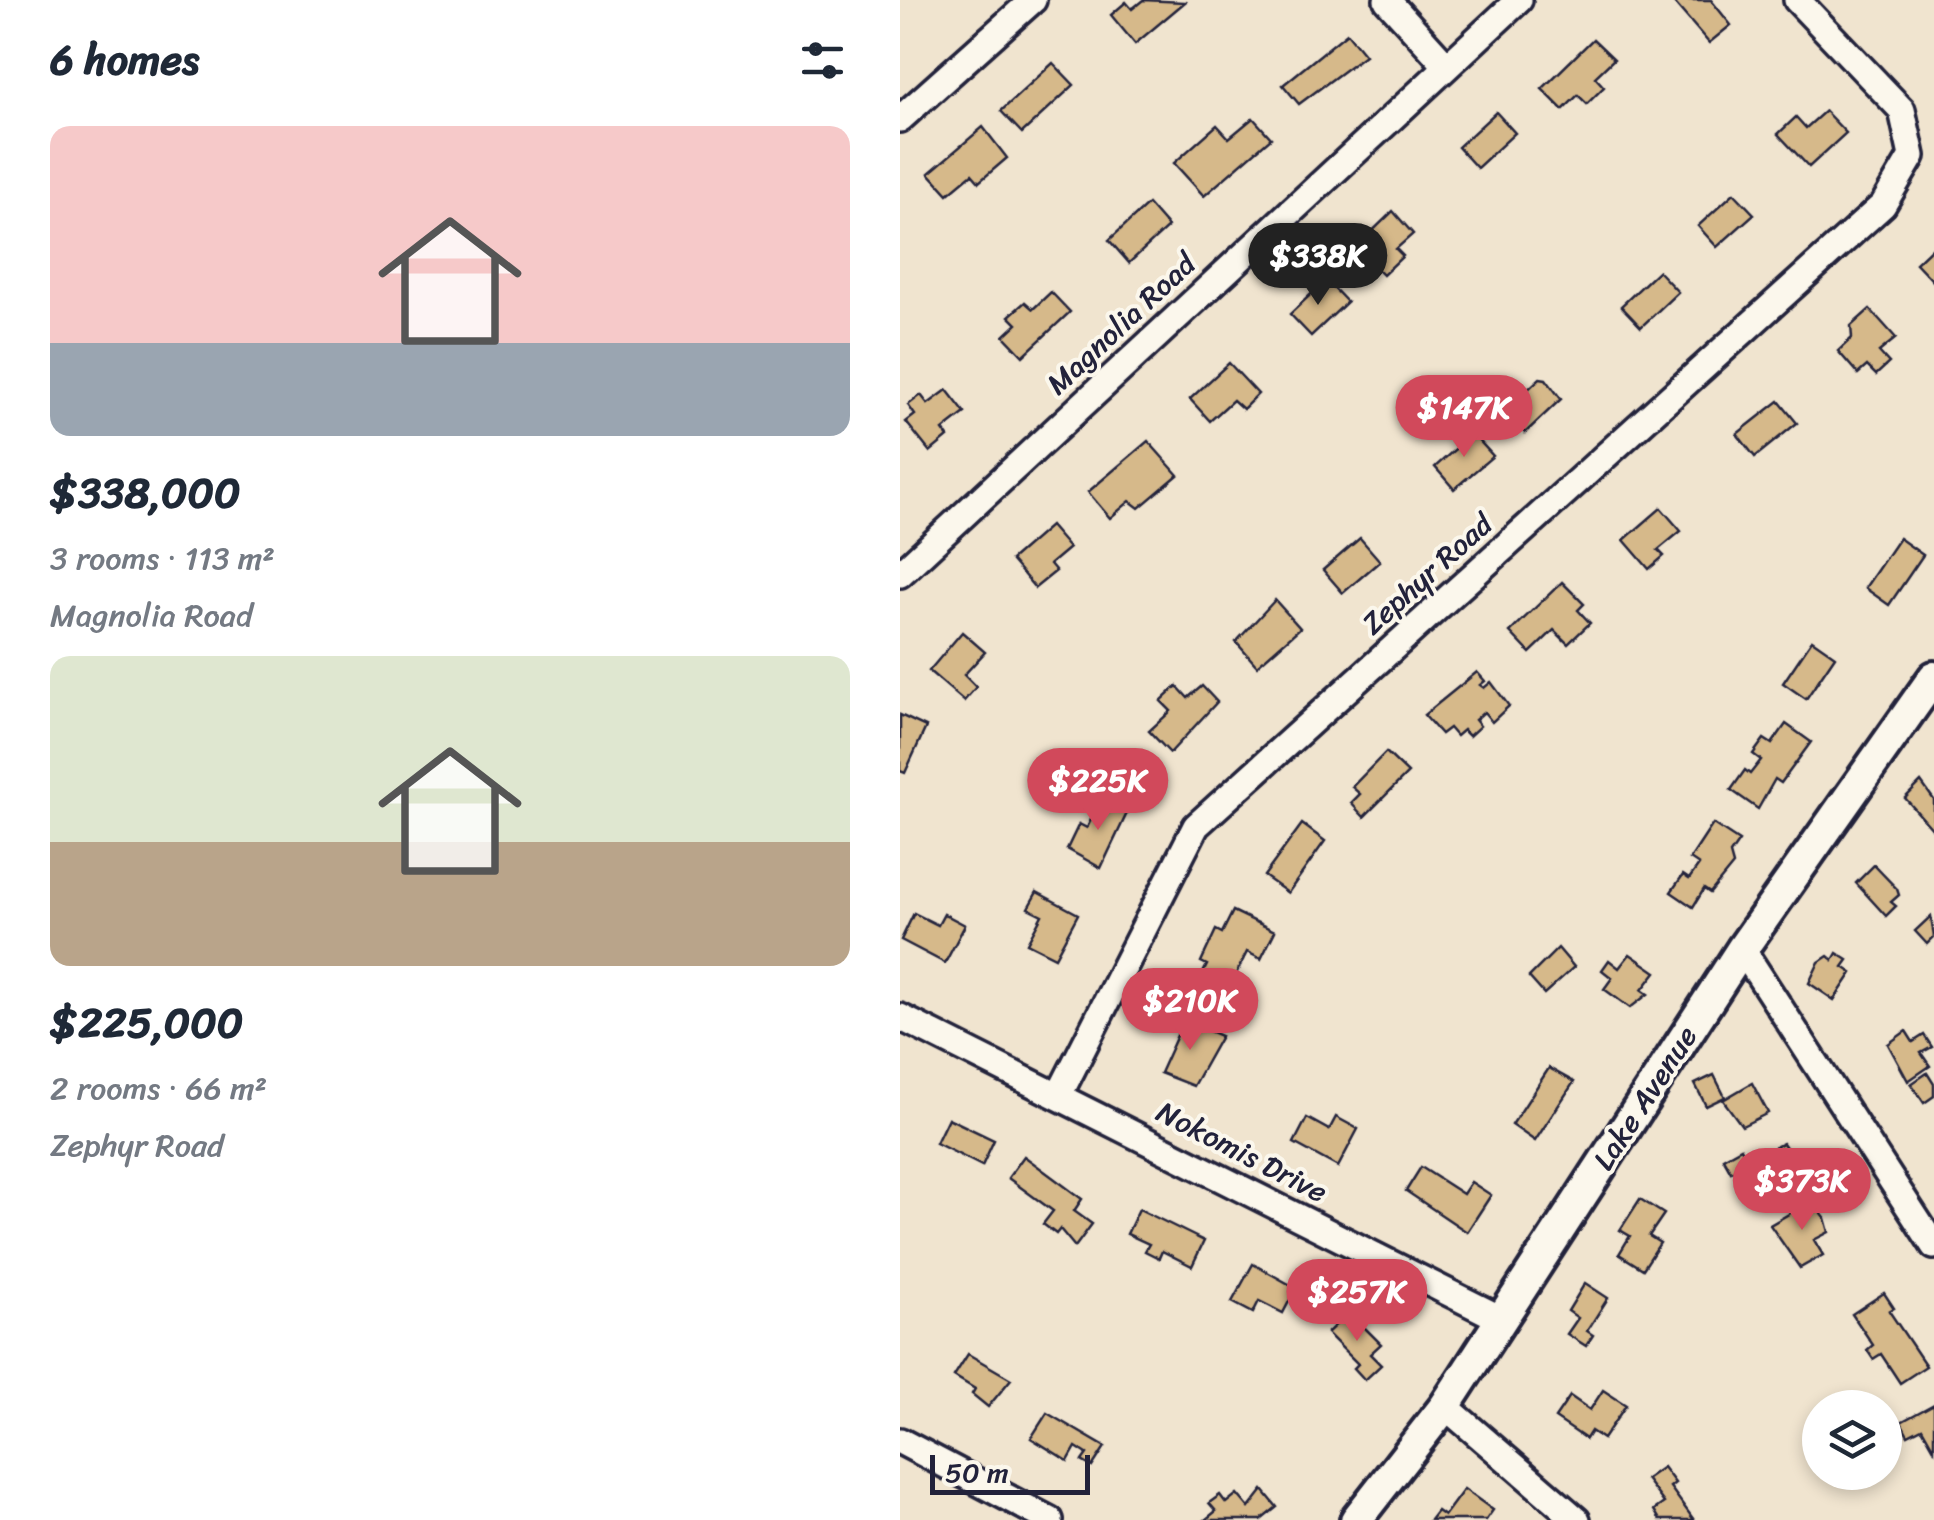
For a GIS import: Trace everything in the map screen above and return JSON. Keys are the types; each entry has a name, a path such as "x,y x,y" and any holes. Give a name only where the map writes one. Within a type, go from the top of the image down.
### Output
{"street":[{"path":"900,119 1033,0"},
{"path":"1387,0 1446,65"},
{"name":"Magnolia Road","path":"900,574 1519,0"},
{"name":"Zephyr Road","path":"1060,1095 1196,826 1883,206 1912,156 1902,110 1797,0"},
{"name":"Lake Avenue","path":"1356,1520 1445,1406 1742,949 1929,695"},
{"path":"1742,949 1934,1246"},
{"name":"Nokomis Drive","path":"900,1017 1500,1319"},
{"path":"1445,1406 1577,1520"},
{"path":"900,1441 1050,1520"}],"building":[{"path":"1143,0 1185,2 1135,44 1111,15 1126,2 1132,9"},
{"path":"1672,0 1711,0 1731,25 1709,43"},
{"path":"1347,33 1365,55 1299,104 1283,85"},
{"path":"1593,39 1614,59 1595,77 1604,87 1587,104 1578,95 1563,110 1542,89"},
{"path":"1053,63 1074,85 1022,133 1001,111"},
{"path":"1825,111 1846,133 1809,167 1778,134 1796,117 1806,128"},
{"path":"1496,112 1515,133 1477,168 1458,147"},
{"path":"1253,118 1271,138 1204,196 1174,163 1217,125 1229,138"},
{"path":"983,127 1007,158 979,182 972,174 948,194 929,173"},
{"path":"1734,193 1754,214 1717,247 1698,226"},
{"path":"1148,204 1168,227 1129,263 1109,240"},
{"path":"1393,211 1413,234 1396,249 1403,256 1383,275 1356,247"},
{"path":"1934,246 1934,282 1916,263"},
{"path":"1658,271 1678,292 1641,327 1621,306"},
{"path":"1326,280 1347,302 1311,336 1290,314"},
{"path":"1051,292 1070,312 1023,356 1004,336 1017,324 1009,316 1025,302 1033,309"},
{"path":"1870,309 1896,338 1879,352 1889,363 1876,375 1867,366 1858,374 1838,351 1852,338 1851,326"},
{"path":"1229,363 1258,394 1243,409 1233,400 1210,421 1190,399"},
{"path":"1540,378 1546,379 1561,399 1525,433 1504,412"},
{"path":"947,390 965,413 943,430 948,437 930,452 906,422 915,415 908,405 921,395 928,404"},
{"path":"1779,401 1797,423 1755,457 1737,434"},
{"path":"1464,432 1469,437 1473,434 1493,456 1454,489 1435,467 1462,443 1457,438"},
{"path":"1148,441 1178,475 1139,508 1130,501 1110,518 1088,492"},
{"path":"1661,508 1681,531 1658,550 1664,556 1649,569 1624,540"},
{"path":"1050,526 1069,548 1050,564 1056,571 1035,588 1011,560"},
{"path":"1360,538 1380,561 1343,593 1323,570"},
{"path":"1899,538 1923,555 1889,605 1865,588"},
{"path":"1562,582 1584,604 1578,610 1590,623 1568,644 1554,630 1530,653 1510,632"},
{"path":"1275,600 1300,628 1257,666 1236,642"},
{"path":"962,632 985,652 964,675 976,687 964,701 929,671"},
{"path":"1812,640 1835,656 1806,699 1783,683"},
{"path":"1477,672 1485,681 1480,685 1484,688 1491,682 1509,706 1492,722 1484,712 1475,720 1480,726 1469,736 1463,730 1456,736 1449,728 1441,734 1424,715"},
{"path":"1177,686 1188,698 1202,686 1217,702 1170,753 1149,731 1171,711 1161,701"},
{"path":"900,715 926,727 905,773 900,771"},
{"path":"1786,724 1811,742 1781,783 1775,779 1758,809 1731,790 1745,770 1750,774 1761,760 1753,754 1764,739 1772,744"},
{"path":"1386,752 1408,773 1364,817 1351,803 1360,794 1352,787"},
{"path":"1921,782 1934,800 1934,831 1905,798"},
{"path":"1101,798 1128,811 1101,868 1067,849 1079,824 1087,828"},
{"path":"1302,824 1325,841 1288,893 1264,876"},
{"path":"1713,824 1739,841 1730,854 1733,865 1710,893 1704,889 1693,907 1671,892 1683,875 1689,879 1699,865 1690,859"},
{"path":"1874,865 1899,895 1891,902 1896,906 1886,916 1856,883"},
{"path":"1037,892 1078,914 1055,957 1027,943 1042,915 1028,908"},
{"path":"1233,911 1275,931 1261,959 1247,952 1234,978 1246,983 1238,998 1200,979 1207,965 1201,962 1216,930 1222,933"},
{"path":"914,913 938,925 944,914 965,925 945,963 901,940"},
{"path":"1931,916 1934,937 1927,944 1915,931"},
{"path":"1558,948 1574,967 1544,994 1529,977"},
{"path":"1837,953 1848,960 1843,967 1852,973 1834,1000 1809,983 1819,962 1828,956 1833,960"},
{"path":"1630,954 1656,972 1642,990 1648,994 1630,1008 1604,989 1612,978 1602,970 1609,960 1619,968"},
{"path":"1184,1020 1221,1036 1193,1086 1160,1073"},
{"path":"1906,1031 1913,1042 1924,1035 1932,1047 1921,1053 1930,1066 1908,1081 1888,1044"},
{"path":"1549,1068 1574,1082 1535,1141 1512,1125"},
{"path":"1927,1073 1934,1084 1934,1096 1924,1103 1911,1084"},
{"path":"1714,1075 1725,1097 1706,1106 1695,1084"},
{"path":"1752,1083 1768,1113 1742,1126 1723,1100"},
{"path":"1336,1117 1358,1129 1338,1167 1294,1143 1307,1118 1329,1130"},
{"path":"948,1118 994,1140 982,1166 936,1143"},
{"path":"1783,1143 1797,1163 1794,1165 1799,1174 1755,1196 1744,1173 1757,1167 1752,1159"},
{"path":"1741,1148 1749,1163 1731,1172 1723,1158"},
{"path":"1024,1156 1082,1199 1074,1211 1092,1224 1075,1247 1060,1229 1056,1234 1043,1224 1053,1211 1008,1178"},
{"path":"1421,1167 1463,1194 1471,1182 1491,1195 1467,1232 1406,1191"},
{"path":"1640,1199 1664,1214 1649,1236 1660,1243 1643,1269 1619,1254 1630,1236 1620,1230"},
{"path":"1811,1201 1825,1218 1829,1232 1814,1240 1823,1255 1800,1268 1770,1225"},
{"path":"1139,1209 1204,1241 1192,1266 1162,1251 1159,1258 1145,1251 1149,1244 1127,1234"},
{"path":"1253,1264 1296,1288 1283,1313 1259,1301 1253,1313 1232,1302"},
{"path":"1585,1283 1608,1298 1587,1331 1593,1335 1586,1346 1567,1334 1578,1318 1568,1311"},
{"path":"1884,1293 1894,1308 1889,1311 1926,1366 1900,1383 1881,1354 1873,1359 1867,1350 1873,1345 1852,1314"},
{"path":"1349,1312 1381,1344 1370,1354 1381,1365 1365,1380 1354,1368 1358,1364 1327,1333"},
{"path":"968,1354 1011,1379 988,1407 972,1394 975,1389 954,1376"},
{"path":"1603,1390 1626,1405 1603,1439 1591,1431 1586,1439 1555,1418 1570,1396 1590,1410"},
{"path":"1934,1404 1934,1449 1922,1428 1908,1435 1902,1421"},
{"path":"1047,1413 1105,1447 1092,1467 1082,1461 1087,1454 1076,1447 1068,1461 1031,1438"},
{"path":"1663,1467 1675,1483 1670,1487 1694,1520 1660,1520 1654,1510 1664,1503 1646,1479"},
{"path":"1464,1489 1493,1510 1486,1520 1430,1520 1437,1511 1444,1516"},
{"path":"1263,1490 1277,1507 1261,1520 1205,1520 1216,1511 1209,1503 1220,1495 1226,1503 1237,1494 1249,1508"}]}
